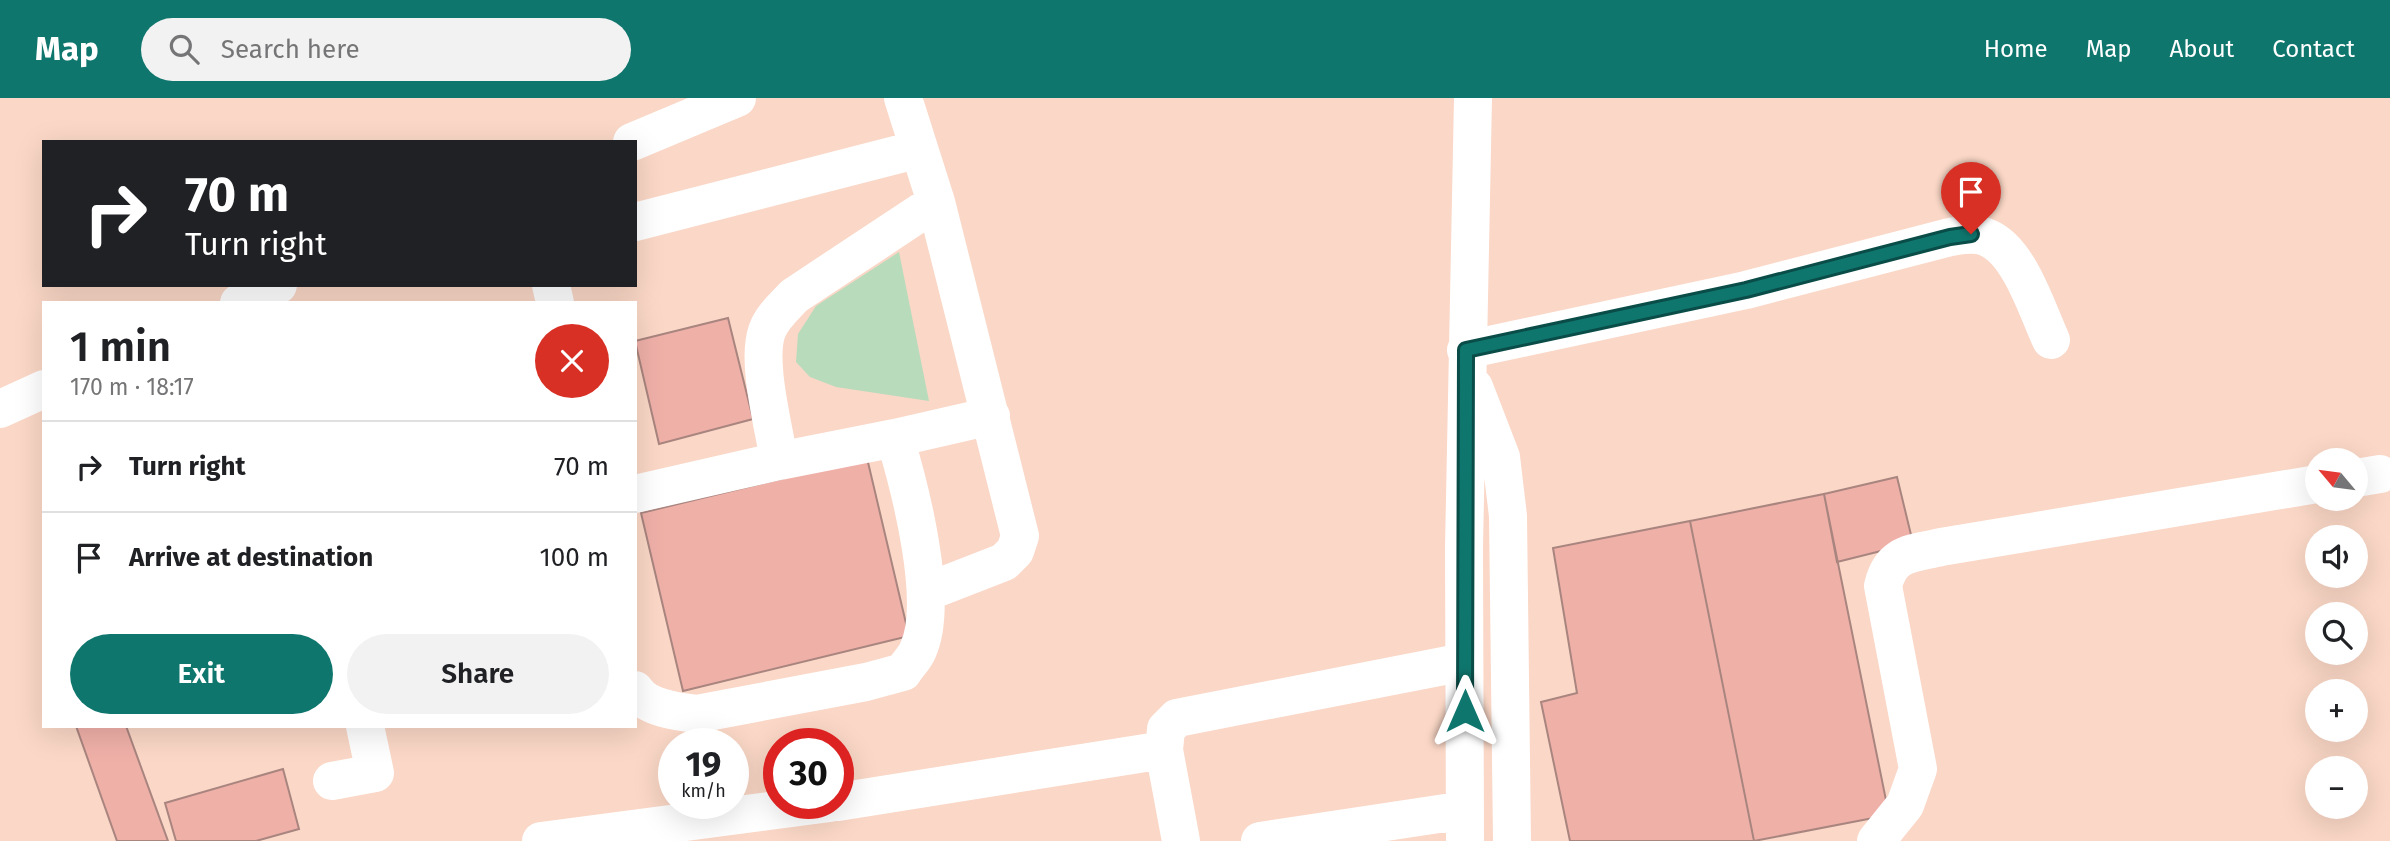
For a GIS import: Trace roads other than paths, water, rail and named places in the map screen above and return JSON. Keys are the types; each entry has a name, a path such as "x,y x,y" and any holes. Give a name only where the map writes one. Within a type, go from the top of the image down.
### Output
{"street":[{"path":"637,140 737,98"},
{"path":"902,98 936,202 1020,536 1015,551 1004,562 927,592"},
{"path":"1260,841 1465,825 1467,359 1473,98"},
{"path":"637,221 919,149"},
{"path":"779,461 763,363 767,332 777,314 794,296 936,202"},
{"path":"1467,359 1937,240 1971,234 1987,237 2003,247 2015,263 2051,340"},
{"path":"246,301 278,291"},
{"path":"1467,359 1501,457 1508,516 1512,841"},
{"path":"0,409 42,390"},
{"path":"637,494 991,416"},
{"path":"637,693 657,705 697,714 866,682 902,672 918,650 927,592 908,481 895,438"},
{"path":"1876,841 1905,805 1918,769 1883,586 1887,570 1899,556 2305,486"},
{"path":"1181,841 1164,750 1166,729 1177,718 1464,662"},
{"path":"332,781 375,773 365,728"},
{"path":"854,799 1164,750"},
{"path":"541,841 763,812"}]}
